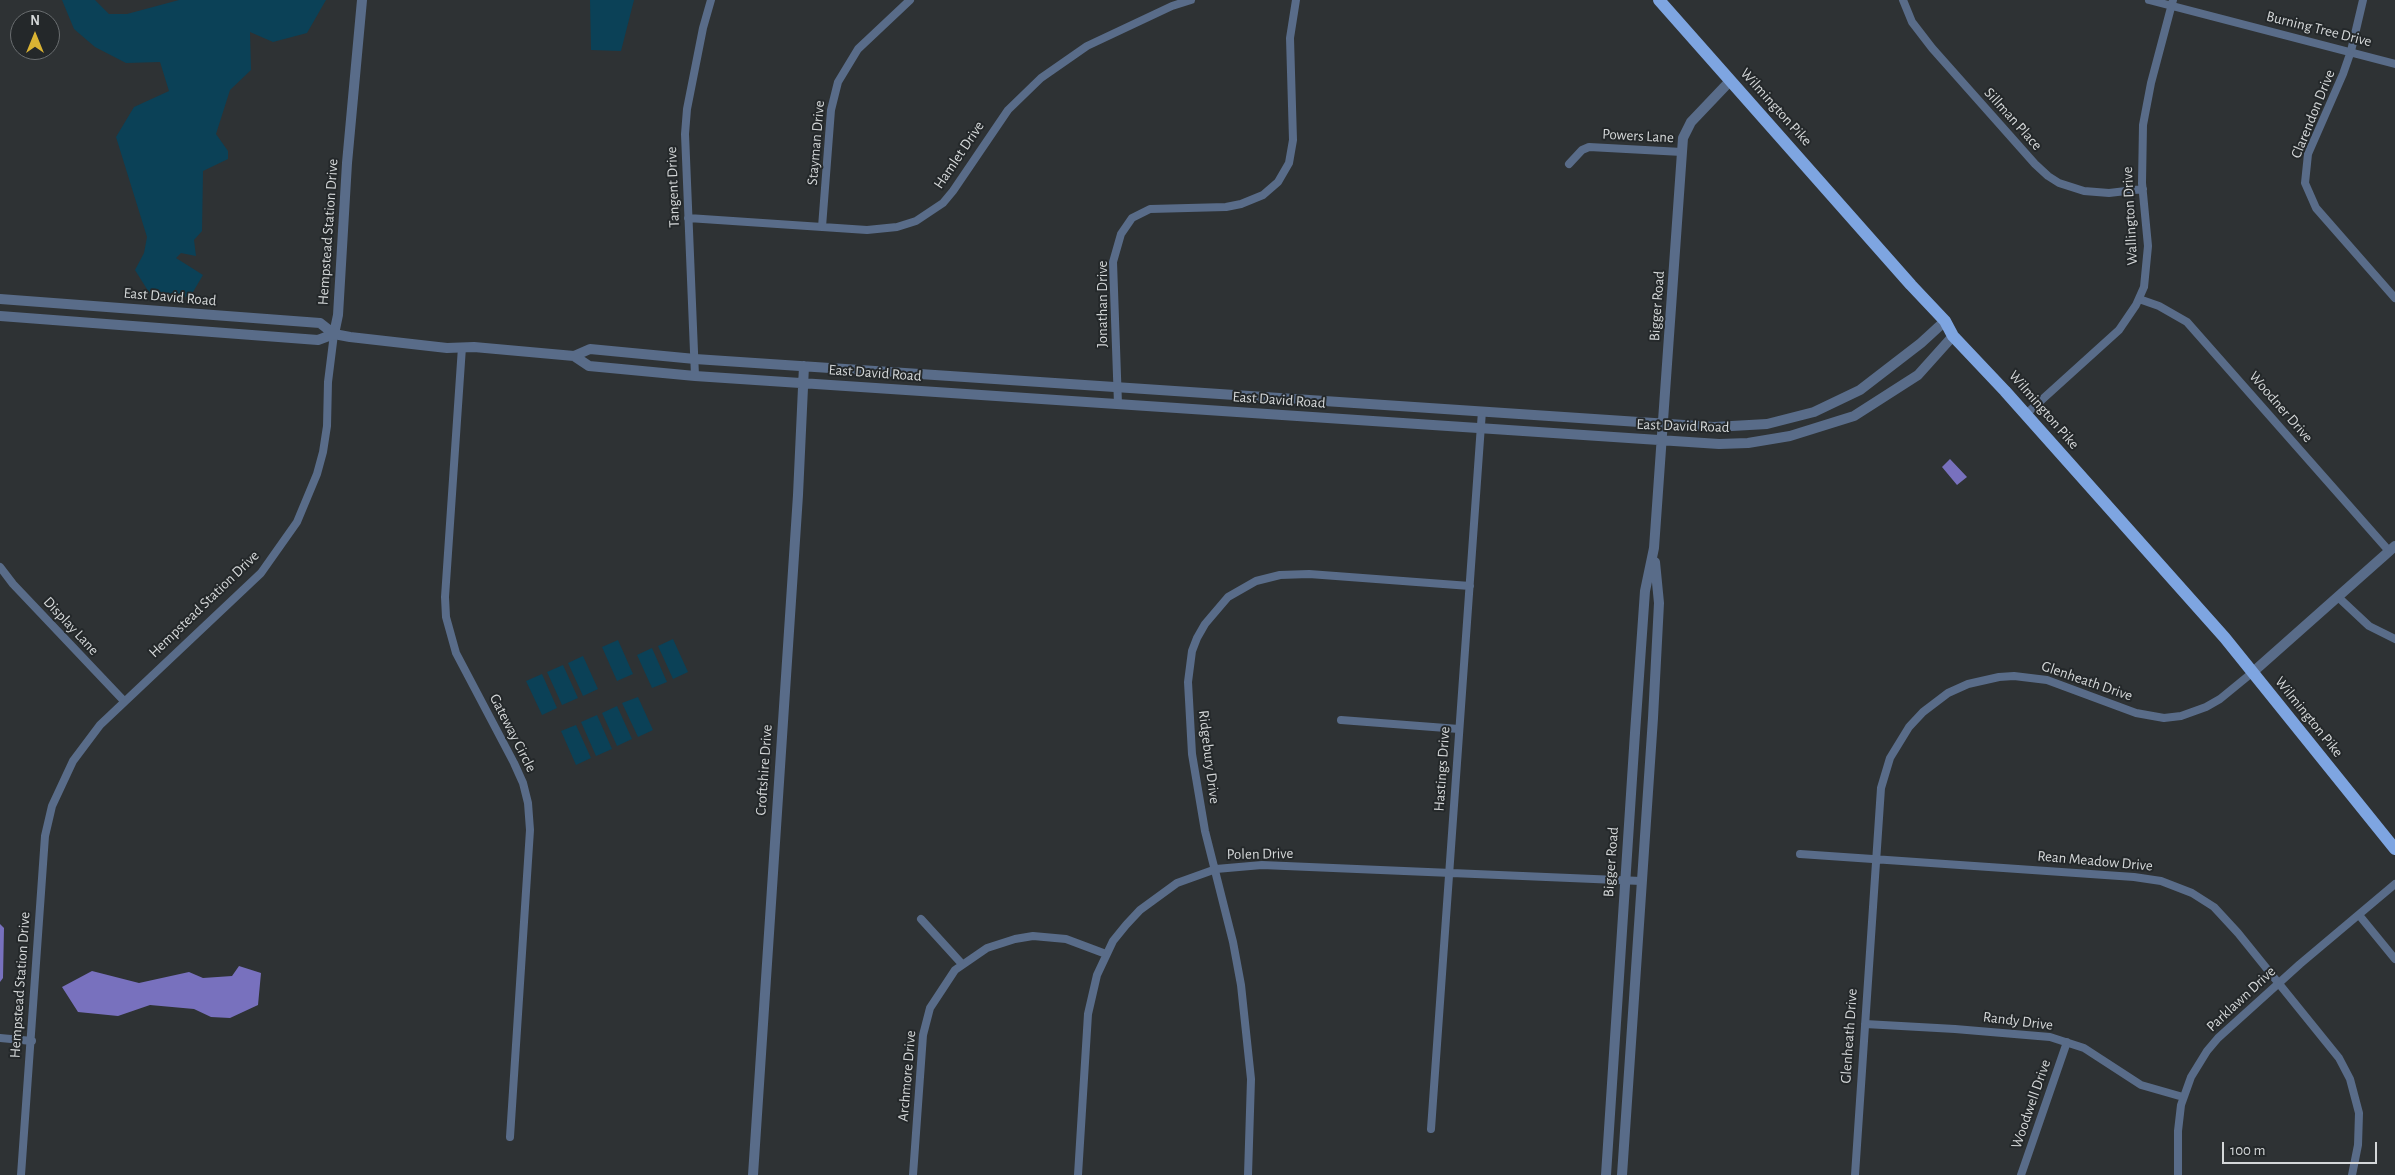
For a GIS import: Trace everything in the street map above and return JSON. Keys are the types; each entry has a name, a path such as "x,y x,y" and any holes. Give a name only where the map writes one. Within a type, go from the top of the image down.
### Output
{"main road":[{"name":"Wilmington Pike","path":"1660,0 1911,285 1945,320 1953,336 1981,364 2225,638 2395,849"}],"street":[{"name":"Hempstead Station Drive","path":"21,1175 46,836 52,806 61,783 81,749 100,725 261,573 297,522 317,474 327,426 328,382 338,315 347,163 362,0"},
{"name":"Tangent Drive","path":"695,376 685,134 687,109 703,28 711,0"},
{"name":"Stayman Drive","path":"822,227 831,110 838,82 858,49 910,0"},
{"name":"Hamlet Drive","path":"688,218 884,229 916,220 928,214 954,191 1004,115 1041,78 1087,46 1172,6 1191,0"},
{"name":"Jonathan Drive","path":"1118,404 1113,262 1116,246 1128,224 1140,213 1150,210 1226,207 1254,200 1278,182 1289,163 1294,127 1290,38 1296,0"},
{"name":"Sillman Place","path":"1903,0 1912,22 1932,48 2035,164 2048,176 2064,185 2084,191 2109,193 2142,189"},
{"name":"Burning Tree Drive","path":"2149,0 2172,3 2395,64"},
{"name":"Clarendon Drive","path":"2363,0 2351,51 2334,96 2308,154 2305,183 2316,208 2395,298"},
{"name":"Wallington Drive","path":"2025,415 2119,330 2140,299 2148,260 2142,189 2142,125 2172,3"},
{"name":"Bigger Road","path":"1606,1175 1646,590 1654,551 1683,138 1692,122 1730,81"},
{"name":"Powers Lane","path":"1569,164 1582,150 1590,147 1682,152"},
{"name":"East David Road","path":"0,299 320,323 334,334"},
{"name":"Woodner Drive","path":"2140,299 2159,306 2188,322 2392,548"},
{"name":"East David Road","path":"0,316 318,340 334,334 447,348 462,347 574,356 590,349 694,359 1482,411 1664,425 1743,427 1786,420 1814,412 1860,390 1921,343 1945,320"},
{"name":"East David Road","path":"574,356 589,366 695,376 1719,444 1748,442 1806,432 1854,416 1918,374 1953,336"},
{"name":"Gateway Circle","path":"462,347 445,597 446,617 456,653 523,783 528,803 530,830 510,1138"},
{"name":"Croftshire Drive","path":"753,1175 798,495 804,366"},
{"name":"Hastings Drive","path":"1431,1129 1482,411"},
{"name":"Glenheath Drive","path":"1855,1175 1881,788 1890,758 1909,727 1923,712 1948,693 1983,680 2007,676 2031,677 2080,692 2136,713 2164,718 2181,716 2206,707 2220,699 2253,672 2392,548"},
{"name":"Bigger Road","path":"1622,1175 1659,603 1654,551"},
{"name":"Display Lane","path":"0,567 16,587 124,701"},
{"name":"Ridgebury Drive","path":"1248,1175 1251,1102 1248,1044 1241,985 1216,869 1205,831 1193,761 1188,682 1192,651 1197,638 1218,607 1240,589 1256,581 1280,574 1309,574 1470,586"},
{"path":"2338,597 2369,626 2395,639"},
{"path":"1342,720 1459,729"},
{"name":"Rean Meadow Drive","path":"1800,854 2134,877 2161,880 2192,892 2214,907 2339,1058 2350,1079 2359,1113 2358,1145 2352,1175"},
{"name":"Polen Drive","path":"1078,1175 1088,1014 1097,975 1106,954 1126,925 1161,893 1191,877 1216,869 1262,865 1641,881"},
{"name":"Parklawn Drive","path":"2178,1175 2178,1131 2183,1097 2198,1064 2212,1044 2395,884"},
{"path":"2359,915 2395,959"},
{"path":"921,919 962,964"},
{"name":"Archmore Drive","path":"913,1175 923,1035 926,1021 930,1008 944,986 962,964 994,946 1033,936 1066,939 1106,954"},
{"name":"Randy Drive","path":"1865,1024 2036,1034 2067,1042 2093,1054 2141,1085 2183,1097"},
{"path":"0,1038 32,1040"},
{"name":"Woodwell Drive","path":"2021,1175 2067,1042"}],"shaded area":[{"path":"62,0 95,0 109,14 127,14 179,0 326,0 307,33 273,42 250,32 251,70 230,90 216,134 228,151 228,159 203,171 202,231 194,240 196,256 181,253 176,258 203,275 190,297 150,294 135,270 144,253 147,237 116,137 134,107 169,91 160,62 126,63 95,47 74,29"},
{"path":"590,0 634,0 621,51 591,50"},
{"path":"1950,459 1967,477 1957,485 1942,467"},
{"path":"673,639 688,672 673,679 658,646"},
{"path":"618,640 633,674 617,681 602,647"},
{"path":"652,648 667,682 652,688 637,655"},
{"path":"583,656 598,689 583,696 568,663"},
{"path":"563,665 578,698 562,705 547,672"},
{"path":"542,674 557,708 542,715 526,681"},
{"path":"638,697 653,730 638,737 622,703"},
{"path":"617,706 632,739 617,746 602,713"},
{"path":"597,715 612,749 596,756 581,722"},
{"path":"576,725 591,758 576,765 561,731"},
{"path":"0,924 4,928 3,978 0,982"},
{"path":"239,966 261,973 258,1005 230,1018 211,1017 194,1009 150,1005 118,1016 78,1012 62,987 92,971 139,983 189,972 203,978 232,976"}]}
